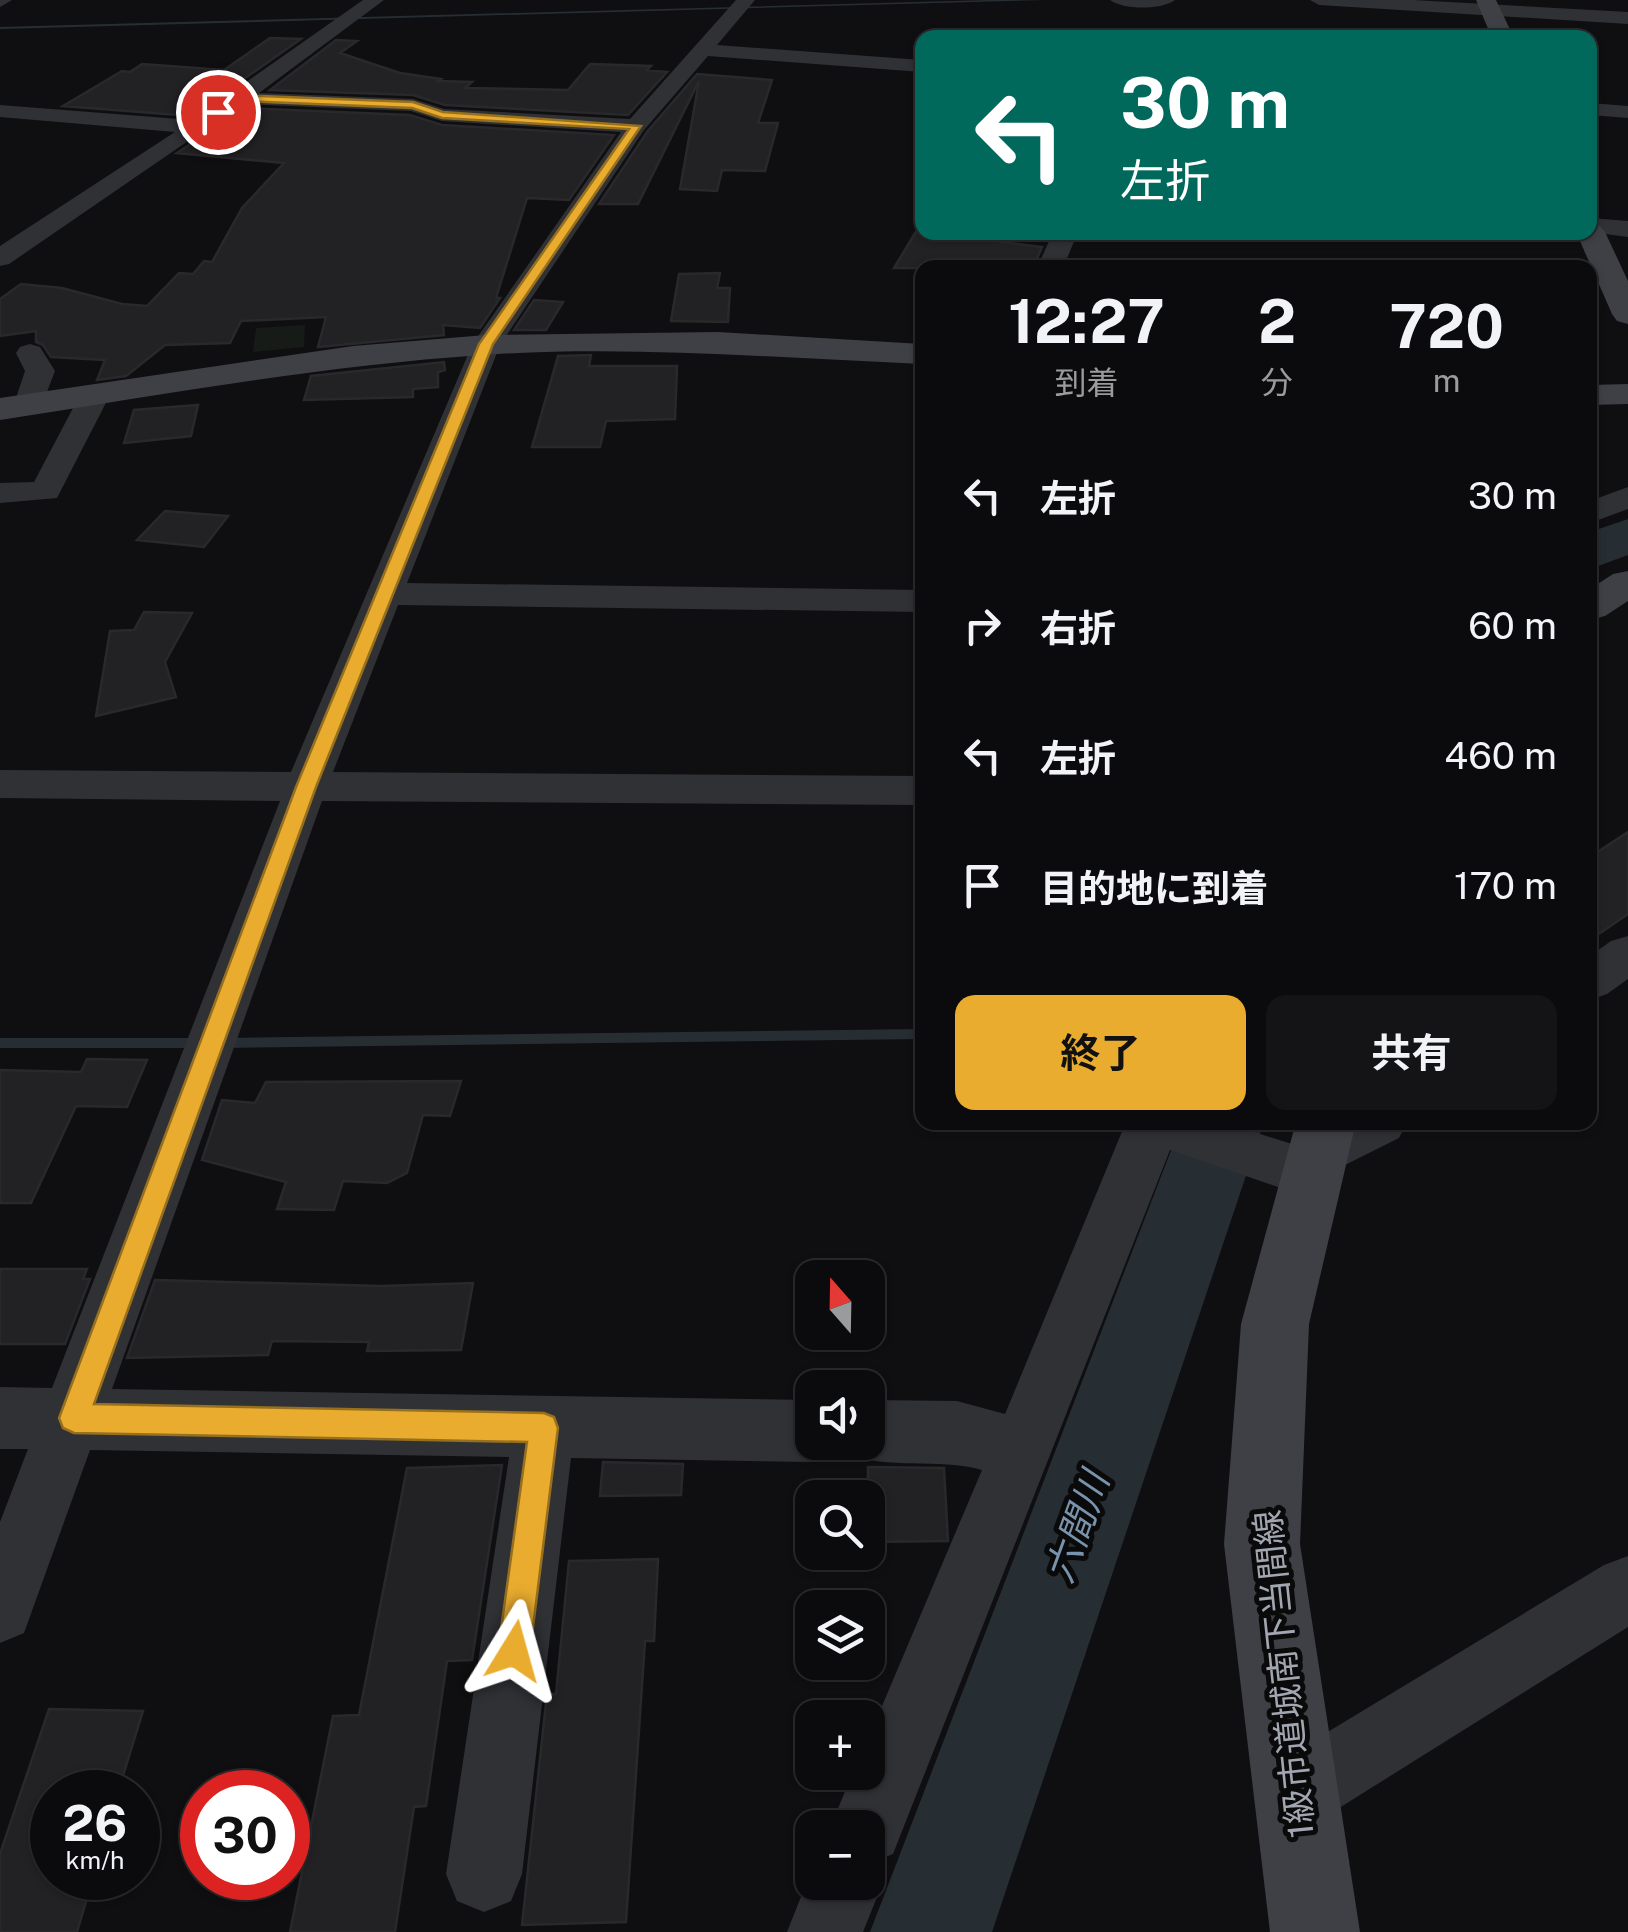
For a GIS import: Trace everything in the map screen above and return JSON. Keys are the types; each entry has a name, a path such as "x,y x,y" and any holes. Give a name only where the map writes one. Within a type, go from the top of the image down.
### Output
{"street":[{"path":"0,258 197,127 375,0"},
{"path":"1120,7 1166,0"},
{"path":"1319,0 1489,5 1628,18"},
{"path":"0,1609 306,787 486,344 636,126 706,50 741,5"},
{"path":"1489,5 1500,30"},
{"path":"706,50 915,65"},
{"path":"238,98 413,105 442,115 636,126"},
{"path":"1597,110 1628,112"},
{"path":"0,111 197,127"},
{"path":"1597,229 1628,229"},
{"path":"1595,240 1628,314"},
{"path":"14,407 353,356 486,344 718,342 915,354"},
{"path":"14,407 40,371 30,353"},
{"path":"0,493 45,492 96,393"},
{"path":"1597,395 1628,394"},
{"path":"1597,510 1628,496"},
{"path":"1597,602 1628,583"},
{"path":"382,594 915,601"},
{"path":"0,784 915,792"},
{"path":"1597,975 1628,954"},
{"path":"874,1810 1019,1448 1163,1130"},
{"path":"1181,1130 1302,1152 1360,1130"},
{"name":"1級市道城南下当間線","path":"1302,1152 1275,1324 1262,1544 1315,1932"},
{"path":"0,1418 795,1431"},
{"path":"484,1874 544,1428"},
{"path":"885,1431 957,1432 1019,1448"},
{"path":"1294,1794 1628,1589"},
{"path":"825,1932 837,1900"}],"shaded area":[{"path":"305,325 304,347 253,352 256,328"}],"building":[{"path":"270,38 301,39 191,116 63,106 122,71 130,72 142,64 224,70"},
{"path":"336,40 357,41 340,53 400,73 441,79 438,81 472,82 465,88 568,90 590,64 651,66 647,70 667,72 628,115 445,105 413,95 270,90"},
{"path":"697,74 772,80 758,123 778,123 765,171 722,170 717,191 680,189 699,81 638,204 599,204 647,132"},
{"path":"243,108 410,115 442,125 614,135 569,200 527,198 496,298 500,298 480,328 443,325 444,335 318,347 326,317 241,321 230,343 165,345 126,376 97,380 105,360 51,357 36,342 36,331 0,336 0,299 21,284 62,288 122,304 147,306 179,273 193,274 204,261 212,262 242,208 284,163 177,153"},
{"path":"915,233 915,240 986,240 1042,247 1036,260 915,260 915,268 894,268"},
{"path":"720,273 717,288 730,288 728,322 671,321 679,274"},
{"path":"534,300 563,302 546,330 514,330"},
{"path":"591,355 589,366 677,366 675,419 606,421 600,447 532,447 558,356"},
{"path":"444,362 445,370 438,372 438,387 413,389 413,397 304,400 311,376"},
{"path":"198,405 191,436 124,443 134,410"},
{"path":"165,511 228,516 204,547 137,540"},
{"path":"144,612 192,613 165,662 176,697 96,716 110,631 134,630"},
{"path":"1628,832 1628,914 1597,935 1597,852"},
{"path":"87,1059 147,1060 127,1107 76,1106 31,1203 0,1203 0,1070 81,1072"},
{"path":"461,1081 450,1116 423,1115 407,1173 387,1183 343,1181 334,1210 277,1209 286,1182 202,1160 222,1100 255,1103 266,1082"},
{"path":"0,1269 87,1269 83,1279 90,1279 65,1344 0,1344"},
{"path":"155,1280 382,1286 473,1283 461,1350 367,1351 369,1342 272,1341 268,1355 127,1358"},
{"path":"603,1462 683,1464 681,1495 600,1496"},
{"path":"502,1465 472,1660 447,1661 426,1806 414,1807 395,1932 290,1932 296,1900 310,1900 310,1832 333,1716 359,1715 407,1468"},
{"path":"868,1467 944,1468 948,1541 885,1542 885,1480 868,1480"},
{"path":"658,1559 654,1641 645,1641 626,1922 522,1925 547,1694 556,1694 569,1561"},
{"path":"49,1709 143,1711 125,1770 30,1770 30,1900 86,1900 77,1932 0,1932 0,1854"}],"waterway":[{"path":"0,28 1042,0"},
{"name":"六間川","path":"1597,549 1628,535"},
{"path":"222,1043 915,1034"},
{"path":"0,1043 202,1043"},
{"name":"六間川","path":"931,1932 1220,1130"}],"route":[{"path":"218,112 238,98 413,105 442,115 636,126 486,344 306,787 74,1418 544,1428 514,1651"}]}
